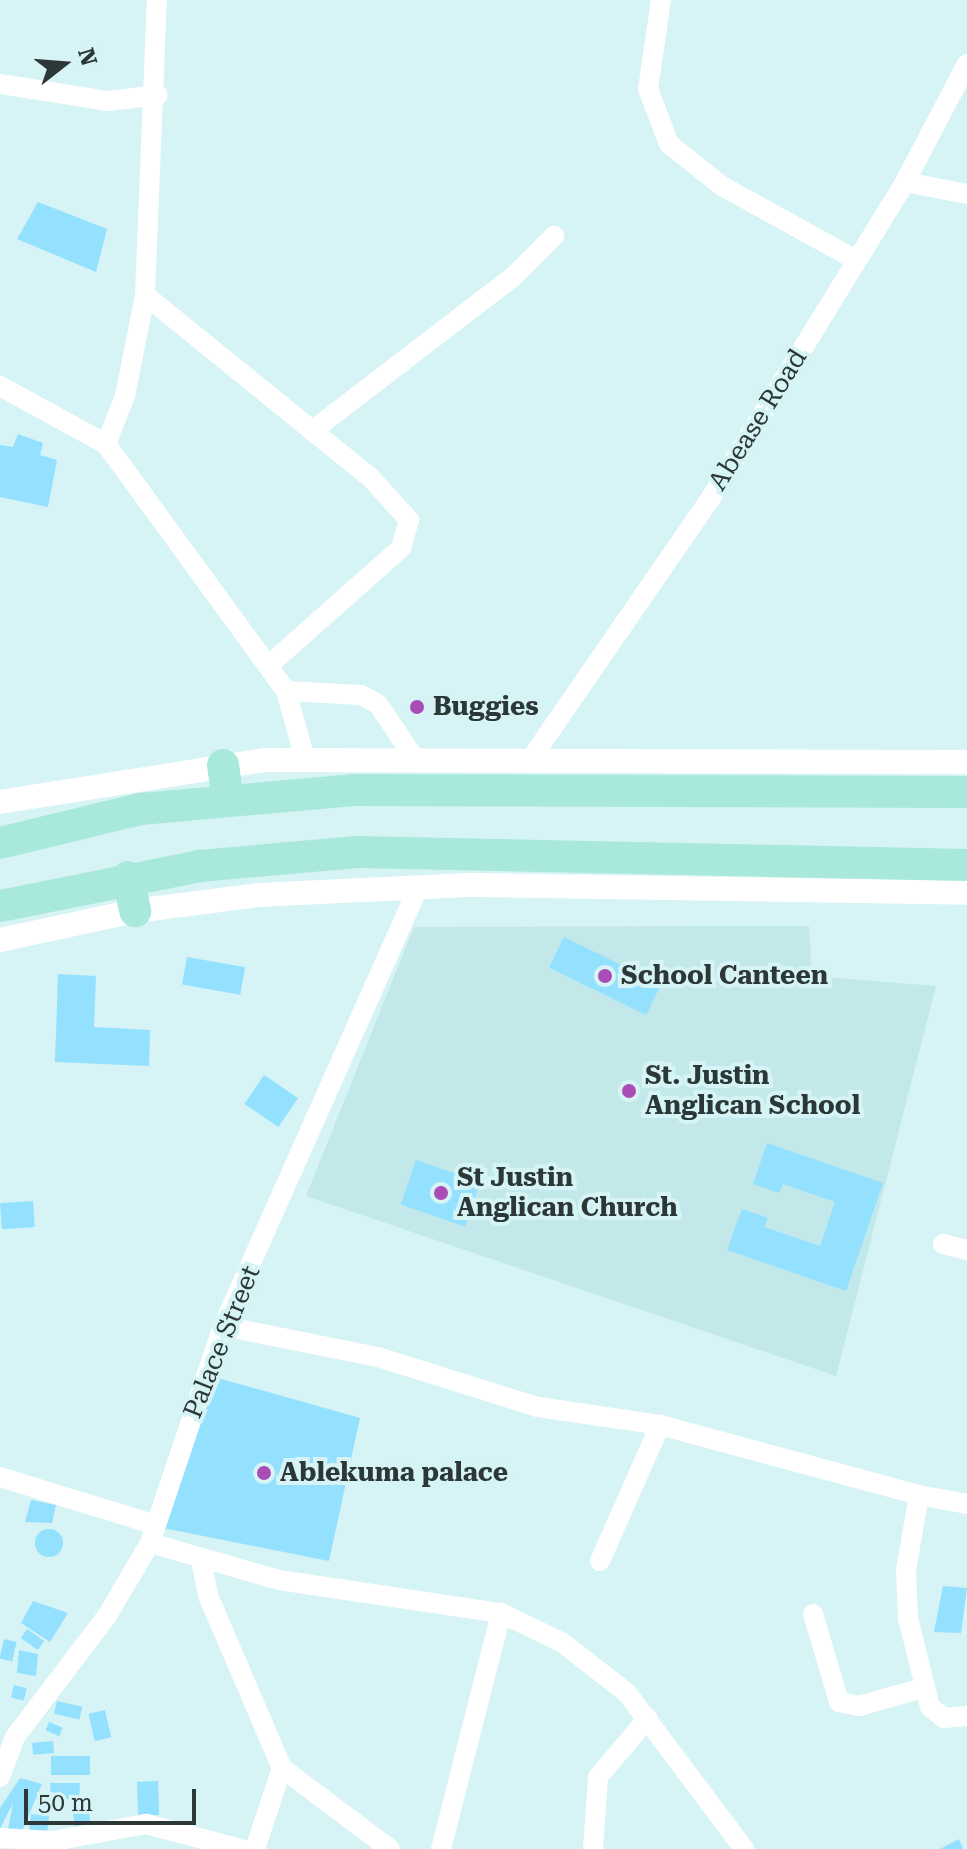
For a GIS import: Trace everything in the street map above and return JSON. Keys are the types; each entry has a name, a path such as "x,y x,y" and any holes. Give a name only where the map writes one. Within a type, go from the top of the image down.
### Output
{"main road":[{"path":"223,765 228,799"},
{"path":"0,843 141,809 353,790 967,792"},
{"path":"0,906 128,877 431,851 967,865"},
{"path":"128,877 135,911"}],"street":[{"path":"106,444 125,396 145,295 148,152 158,95 157,0"},
{"path":"661,0 648,89 669,144 722,186 856,260"},
{"name":"Abease Road","path":"528,763 712,496 905,182 967,64"},
{"path":"0,84 109,101 158,95"},
{"path":"905,182 967,194"},
{"path":"312,431 514,276 554,236"},
{"path":"145,295 400,504 410,536 269,665"},
{"path":"0,386 106,444 286,691 305,759"},
{"path":"286,691 361,695 394,723 417,762"},
{"path":"0,802 223,765 305,759 528,763 967,762"},
{"path":"0,940 135,911 258,895 417,890 967,893"},
{"name":"Palace Street","path":"0,1777 15,1737 107,1616 152,1534 223,1326 417,890"},
{"path":"943,1244 967,1250"},
{"path":"223,1326 378,1357 538,1407 660,1425 919,1495 967,1504"},
{"path":"600,1561 660,1425"},
{"path":"0,1477 152,1534 201,1561 501,1613 596,1664 648,1718 744,1849"},
{"path":"919,1495 906,1570 923,1688 944,1718 967,1716"},
{"path":"201,1561 209,1598 282,1768 390,1849"},
{"path":"441,1849 501,1613"},
{"path":"813,1614 839,1702 859,1706 923,1688"},
{"path":"593,1849 598,1777 648,1718"},
{"path":"255,1849 282,1768"},
{"path":"0,1838 53,1841 146,1824 241,1849"}],"shaded area":[{"name":"St. Justin Anglican School","path":"809,926 812,976 936,986 836,1376 306,1196 414,927"}],"building":[{"path":"38,202 107,229 96,272 17,239"},
{"path":"18,434 43,443 40,455 57,460 48,507 0,497 0,445 13,447"},
{"name":"School Canteen","path":"564,937 661,984 646,1015 549,968"},
{"path":"187,957 245,967 240,995 182,985"},
{"path":"58,974 96,976 94,1027 150,1030 149,1066 55,1062"},
{"path":"264,1075 298,1098 278,1127 244,1104"},
{"path":"767,1143 883,1183 846,1291 727,1250 742,1209 768,1218 764,1227 820,1246 835,1202 783,1184 779,1193 753,1184"},
{"name":"St Justin Anglican Church","path":"416,1160 480,1182 465,1227 401,1204"},
{"path":"33,1201 35,1227 2,1229 0,1203"},
{"name":"Ablekuma palace","path":"211,1376 360,1418 329,1561 163,1528"},
{"path":"31,1500 56,1505 52,1523 25,1522"},
{"path":"49,1529 59,1533 63,1543 59,1553 49,1557 39,1553 35,1543 39,1533"},
{"path":"943,1586 967,1588 961,1633 934,1632"},
{"path":"33,1601 68,1613 50,1642 21,1623"},
{"path":"27,1629 44,1641 38,1650 21,1638"},
{"path":"4,1639 17,1642 12,1661 0,1659"},
{"path":"19,1650 38,1654 36,1676 17,1673"},
{"path":"14,1685 27,1688 24,1701 11,1698"},
{"path":"57,1701 82,1707 79,1720 54,1714"},
{"path":"105,1710 111,1737 95,1741 88,1714"},
{"path":"49,1722 63,1728 59,1736 45,1730"},
{"path":"53,1741 54,1753 33,1755 32,1743"},
{"path":"51,1756 90,1756 90,1775 51,1775"},
{"path":"20,1778 42,1784 22,1831 8,1829 13,1803 0,1829 0,1808"},
{"path":"158,1781 159,1815 138,1816 137,1782"},
{"path":"50,1783 80,1783 79,1801 51,1797"},
{"path":"88,1806 91,1824 75,1826 72,1809"},
{"path":"31,1814 49,1816 47,1835 29,1833"},
{"path":"959,1839 963,1849 940,1849"}],"place":[{"name":"Buggies","path":"417,707"},
{"name":"School Canteen","path":"605,976"},
{"name":"St. Justin Anglican School","path":"629,1091"},
{"name":"St Justin Anglican Church","path":"441,1193"},
{"name":"Ablekuma palace","path":"264,1473"}]}
